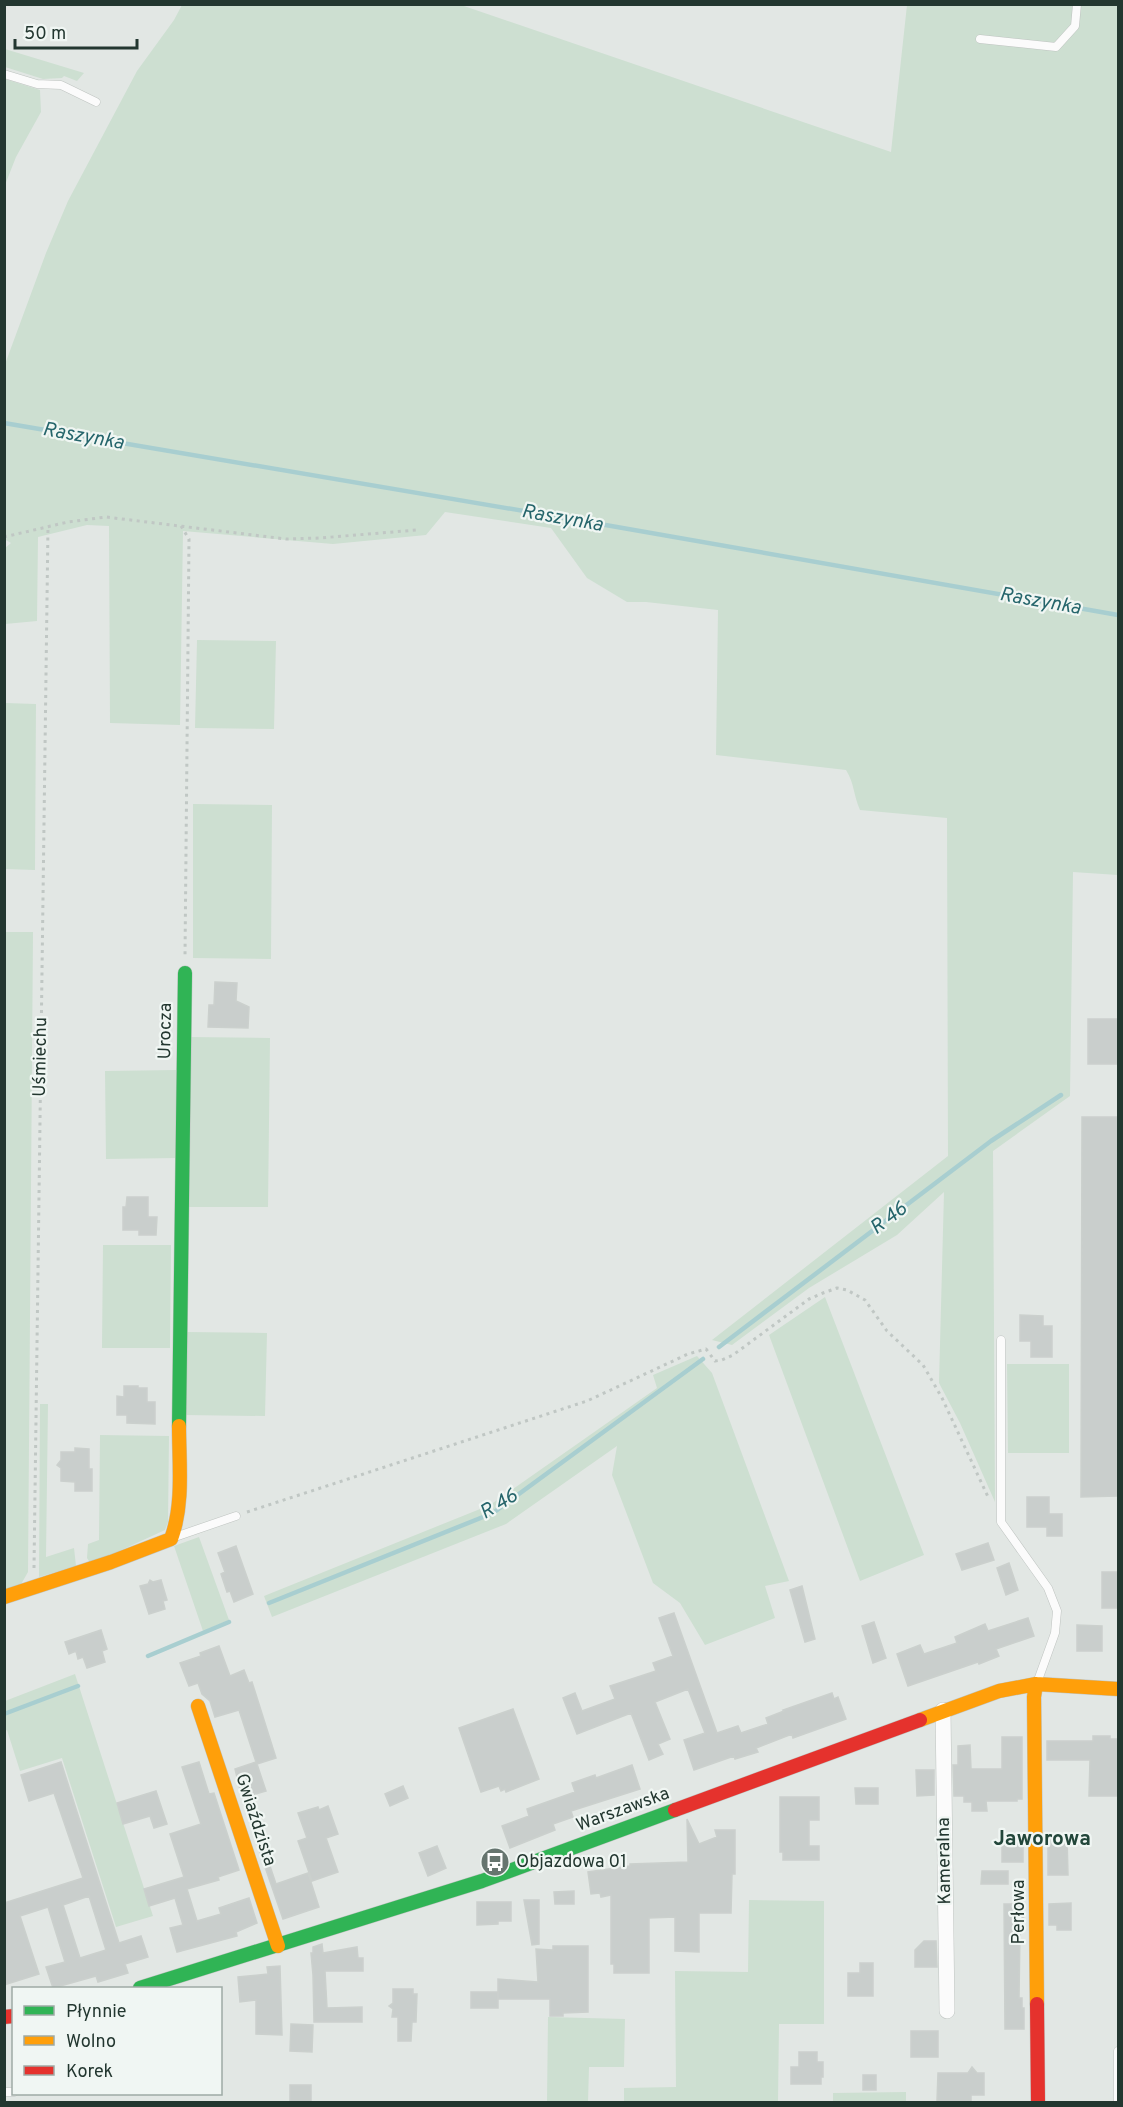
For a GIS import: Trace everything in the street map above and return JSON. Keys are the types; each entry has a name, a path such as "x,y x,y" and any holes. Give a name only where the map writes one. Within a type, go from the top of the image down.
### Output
{"street":[{"name":"Urocza","path":"171,1539 178,1509 185,973"},
{"path":"4,1597 111,1562 171,1539"},
{"name":"Warszawska","path":"146,1987 482,1881 999,1691 1036,1684 1119,1689"},
{"name":"Perłowa","path":"1036,1684 1034,1696 1038,2103"},
{"name":"Gwiaździsta","path":"198,1706 278,1946"},
{"name":"Kameralna","path":"943,1710 947,2011"}],"lane":[{"path":"980,39 1056,46 1076,26 1077,4"},
{"path":"4,74 38,84 61,85 96,102"},
{"path":"1001,1340 1000,1522 1048,1588 1057,1611 1055,1634 1036,1684"},
{"path":"171,1539 236,1516"},
{"path":"1118,2103 1119,2050"}],"path":[{"path":"4,537 48,526 106,517 286,539 416,530"},
{"name":"Uśmiechu","path":"34,1588 48,526"},
{"path":"181,526 189,539 185,973"},
{"path":"236,1516 587,1401 688,1354 706,1349 715,1361 722,1360 809,1299 837,1288 847,1290 864,1300 887,1331 923,1365 942,1398 1000,1522"}],"green space":[{"path":"182,5 461,5 891,152 907,5 1118,5 1118,875 1073,872 1070,1096 993,1151 995,1502 960,1423 939,1383 944,1192 897,1235 809,1288 732,1345 712,1340 948,1156 947,818 860,810 846,770 716,755 718,610 627,602 587,578 551,528 445,512 426,535 333,544 183,531 180,725 110,723 109,526 87,525 38,537 37,621 5,624 5,548 11,543 4,539 4,367 46,253 68,201 137,71 174,20"},
{"path":"4,49 84,73 77,81 64,76 43,79 5,67"},
{"path":"5,79 40,90 41,112 16,157 5,185"},
{"path":"197,640 276,641 274,729 195,728"},
{"path":"5,703 36,704 35,870 5,869"},
{"path":"193,804 272,805 271,959 193,958"},
{"path":"4,932 33,932 28,1572 20,1586 5,1591"},
{"path":"189,1037 270,1038 268,1207 187,1207"},
{"path":"176,1070 177,1158 106,1159 105,1071"},
{"path":"103,1245 171,1245 170,1348 102,1348"},
{"path":"825,1297 924,1555 860,1581 769,1335"},
{"path":"185,1332 267,1333 265,1416 184,1415"},
{"path":"697,1356 712,1373 789,1581 765,1586 775,1618 705,1645 680,1603 653,1583 612,1475 617,1446 506,1524 272,1617 264,1596 490,1505 657,1388 653,1375"},
{"path":"1007,1364 1069,1364 1069,1453 1008,1453"},
{"path":"40,1404 48,1404 46,1557 74,1548 76,1566 39,1577"},
{"path":"100,1435 169,1436 168,1522 165,1530 91,1564 87,1558 88,1544 99,1540"},
{"path":"199,1537 229,1620 203,1631 174,1546"},
{"path":"75,1674 153,1916 116,1927 62,1758 20,1771 7,1730 5,1731 5,1701"},
{"path":"749,1900 824,1901 824,2024 779,2024 778,2102 624,2102 624,2088 676,2087 675,1971 748,1972"},
{"path":"548,2017 625,2019 624,2067 589,2067 588,2102 547,2102"},
{"path":"906,2092 906,2102 833,2102 833,2093"}],"building":[{"path":"215,982 237,983 236,1001 249,1007 248,1028 208,1027 209,1005 214,1005"},
{"path":"1088,1019 1119,1019 1119,1064 1088,1064"},
{"path":"1082,1117 1118,1117 1117,1496 1081,1497"},
{"path":"127,1197 148,1197 148,1217 157,1217 156,1235 139,1235 139,1230 123,1230 123,1207 126,1207"},
{"path":"1020,1315 1043,1316 1043,1326 1052,1326 1052,1357 1031,1357 1031,1341 1020,1341"},
{"path":"124,1386 147,1388 147,1402 155,1402 155,1424 127,1423 127,1415 117,1415 117,1396 124,1397"},
{"path":"75,1448 89,1449 92,1491 75,1491 75,1482 61,1481 61,1468 57,1465 61,1460 61,1452 75,1452"},
{"path":"1027,1497 1049,1497 1049,1514 1062,1514 1062,1536 1047,1536 1047,1527 1027,1527"},
{"path":"988,1543 994,1560 962,1570 956,1554"},
{"path":"236,1546 253,1594 234,1602 230,1591 227,1592 221,1574 225,1572 218,1553"},
{"path":"1009,1563 1018,1590 1006,1595 997,1568"},
{"path":"1102,1572 1119,1572 1119,1608 1102,1608"},
{"path":"150,1580 153,1582 161,1580 167,1600 163,1601 165,1609 149,1614 140,1586 148,1584"},
{"path":"802,1586 815,1639 805,1642 790,1590"},
{"path":"674,1613 717,1733 738,1726 741,1733 768,1724 766,1718 832,1693 834,1699 838,1697 846,1719 793,1738 792,1734 756,1748 758,1752 735,1759 734,1756 694,1770 684,1740 705,1733 688,1689 655,1702 670,1739 658,1744 663,1754 649,1760 631,1713 577,1734 563,1698 575,1693 582,1711 615,1699 610,1686 656,1671 653,1663 673,1656 659,1618"},
{"path":"1028,1618 1034,1636 996,1649 999,1656 908,1686 897,1654 920,1645 924,1654 957,1643 955,1637 985,1624 988,1631"},
{"path":"874,1622 886,1658 873,1663 862,1626"},
{"path":"1077,1625 1102,1626 1102,1651 1077,1651"},
{"path":"101,1630 107,1649 102,1651 105,1662 87,1668 83,1657 78,1659 76,1651 69,1654 65,1642"},
{"path":"219,1646 230,1676 244,1670 249,1683 252,1682 276,1758 257,1764 266,1791 242,1798 235,1769 256,1762 239,1710 215,1717 210,1701 202,1694 198,1683 189,1686 180,1663 201,1656 200,1653"},
{"path":"513,1709 539,1779 506,1792 505,1789 501,1791 499,1786 481,1792 459,1728"},
{"path":"1093,1736 1110,1736 1110,1739 1119,1739 1119,1796 1089,1796 1090,1760 1047,1760 1047,1741 1093,1741"},
{"path":"1002,1737 1022,1737 1022,1799 986,1801 987,1811 972,1811 972,1802 964,1802 964,1796 954,1796 953,1765 958,1765 958,1746 970,1745 971,1769 1002,1769"},
{"path":"61,1762 119,1943 141,1936 148,1957 125,1964 128,1973 98,1982 96,1976 53,1987 46,1967 65,1962 48,1907 20,1916 39,1974 4,1985 4,1903 83,1878 54,1793 29,1801 21,1775","holes":["89,1896 106,1950 80,1958 63,1905"]},
{"path":"199,1762 209,1794 214,1793 239,1870 218,1877 219,1880 187,1889 197,1921 221,1914 219,1908 249,1898 257,1923 236,1932 237,1936 177,1952 170,1928 183,1925 175,1898 149,1906 144,1889 184,1877 170,1834 201,1824 182,1767"},
{"path":"632,1765 640,1789 571,1811 573,1817 553,1824 555,1830 510,1848 502,1826 529,1816 527,1809 575,1792 572,1783 595,1775 596,1778"},
{"path":"916,1770 934,1770 934,1795 917,1796"},
{"path":"403,1786 408,1798 390,1806 385,1794"},
{"path":"855,1788 878,1788 878,1804 856,1804"},
{"path":"156,1791 167,1824 154,1828 150,1816 123,1824 117,1803"},
{"path":"780,1797 819,1797 819,1820 809,1820 809,1846 819,1846 819,1860 783,1860 783,1852 780,1852"},
{"path":"328,1806 338,1834 326,1838 338,1872 312,1881 298,1841 307,1838 298,1813 318,1807 319,1810"},
{"path":"687,1819 699,1844 717,1837 715,1830 735,1830 735,1874 732,1874 731,1913 699,1913 699,1952 675,1951 675,1917 649,1918 649,1973 614,1973 614,1964 611,1964 611,1895 601,1897 600,1893 591,1894 588,1872 630,1866 630,1864 688,1862"},
{"path":"260,1836 276,1884 308,1873 319,1907 283,1919 255,1838"},
{"path":"1023,1837 1023,1862 1002,1862 1002,1838"},
{"path":"1048,1837 1067,1837 1068,1875 1048,1875"},
{"path":"437,1846 446,1868 428,1876 419,1853"},
{"path":"982,1871 1008,1871 1008,1884 981,1884"},
{"path":"574,1891 574,1904 555,1904 554,1892"},
{"path":"524,1900 539,1900 539,1944 532,1945"},
{"path":"477,1902 511,1902 511,1921 477,1925"},
{"path":"1071,1903 1071,1930 1057,1930 1057,1925 1049,1925 1049,1904"},
{"path":"1004,1904 1023,1904 1024,1929 1020,1929 1019,1998 1022,1998 1022,2008 1024,2008 1024,2029 1005,2029"},
{"path":"924,1941 936,1941 937,1967 915,1967 915,1950"},
{"path":"322,1944 323,1953 357,1947 358,1958 363,1958 363,1971 325,1971 327,2008 362,2007 362,2022 314,2022 311,1953 313,1953 313,1947"},
{"path":"553,1946 588,1946 588,2012 550,2016 550,1999 498,1999 498,1979 538,1982 536,1949 553,1950"},
{"path":"860,1963 873,1963 873,1996 848,1996 848,1973 860,1973"},
{"path":"280,1966 282,2035 256,2034 256,2000 240,2002 238,1977 268,1974 267,1967"},
{"path":"393,1989 413,1989 413,1994 417,1994 416,2022 412,2022 411,2041 398,2041 398,2017 392,2017 393,2009 389,2006 393,2003"},
{"path":"471,1992 498,1992 498,2008 471,2008"},
{"path":"291,2024 313,2025 312,2052 290,2051"},
{"path":"911,2031 938,2031 938,2057 911,2057"},
{"path":"799,2052 817,2052 817,2062 823,2062 821,2084 791,2084 791,2067 799,2067"},
{"path":"972,2067 977,2073 984,2073 984,2095 971,2095 971,2101 937,2101 938,2073 968,2073"},
{"path":"863,2075 876,2075 876,2090 863,2090"},
{"path":"290,2085 311,2085 311,2103 290,2103"}],"waterway":[{"name":"Raszynka","path":"4,423 1118,615"},
{"name":"R 46","path":"719,1347 991,1141 1061,1095"},
{"name":"R 46","path":"269,1603 493,1513 703,1359"},
{"name":"R 46","path":"148,1656 229,1622"},
{"name":"R 46","path":"4,1714 78,1686"}],"traffic: fast":[{"path":"179,1426 185,973"},
{"path":"143,1987 482,1881 675,1810"}],"traffic: slow":[{"path":"4,1597 111,1562 171,1539 179,1498 179,1426"},
{"path":"1036,1684 1034,1697 1037,2004"},
{"path":"920,1720 999,1691 1036,1684 1118,1689"},
{"path":"198,1706 278,1946"}],"traffic: jam":[{"path":"675,1810 920,1720"},
{"path":"1037,2004 1038,2102"},
{"path":"4,2017 12,2016"}],"place":[{"name":"Objazdowa 01","path":"495,1862"}],"district":[{"name":"Jaworowa","path":"1042,1839"}]}
